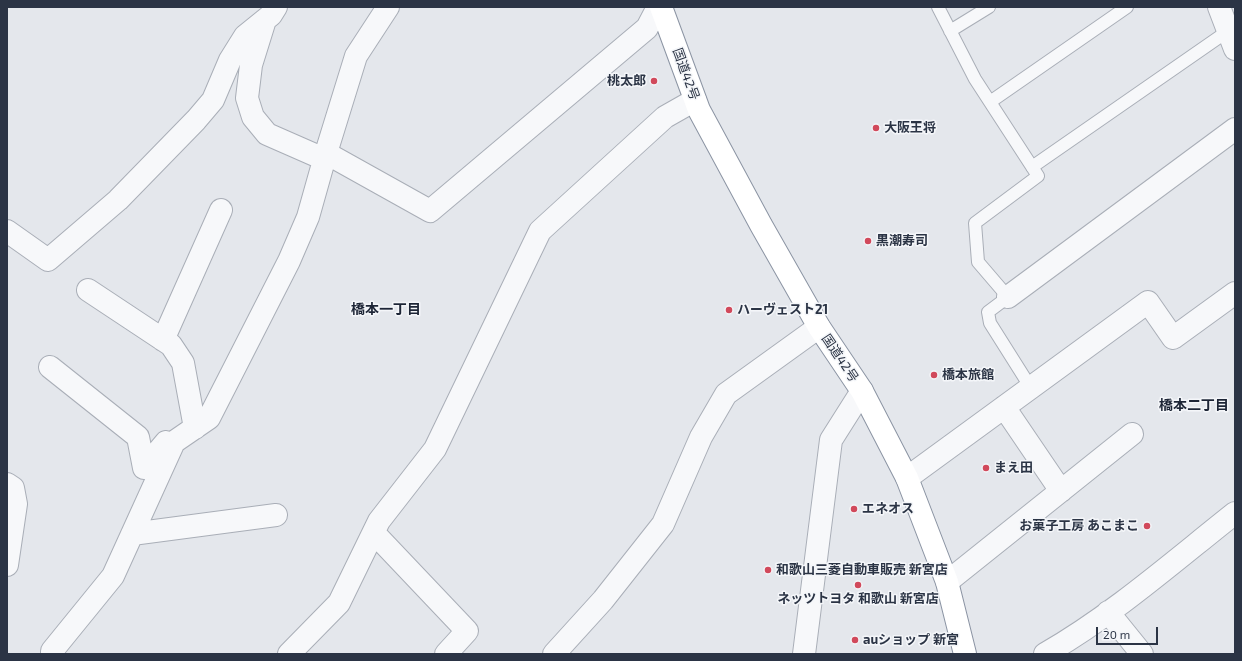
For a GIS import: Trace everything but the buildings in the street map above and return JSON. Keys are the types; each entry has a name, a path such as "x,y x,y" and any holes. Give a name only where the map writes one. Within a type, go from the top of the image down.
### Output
{"highway":[{"name":"国道42号","path":"659,7 699,110 761,225 819,326 862,391 907,478 947,582 965,654"}],"street":[{"path":"52,654 52,651 113,576 174,442 209,418 289,261 308,217 356,56 388,7"},
{"path":"271,13 251,65 247,98 253,117 267,134 325,156 430,211 647,28 659,7"},
{"path":"1220,7 1232,40"},
{"path":"7,231 48,260 118,200 196,120 213,100 230,60 245,36 271,13"},
{"path":"289,654 339,603 379,521 435,449 540,231 665,117 696,100"},
{"path":"1008,297 1235,128"},
{"path":"163,340 221,210"},
{"path":"88,290 171,345 183,363 195,428"},
{"path":"907,478 1148,302 1173,338 1235,293"},
{"path":"554,654 603,600 663,524 701,436 726,394 819,326"},
{"path":"50,367 138,436 144,468 168,439 174,442"},
{"path":"804,654 831,440 862,391"},
{"path":"1004,407 1061,491"},
{"path":"947,582 1132,434"},
{"path":"7,484 13,488 16,504 7,565"},
{"path":"1045,654 1108,612 1235,513"},
{"path":"132,534 276,515"},
{"path":"374,533 467,631 446,654"},
{"path":"1108,612 1142,654"}],"lane":[{"path":"938,7 976,79 1038,176 975,223 978,262 1008,297 988,312 990,323 1031,388"},
{"path":"950,31 989,7"},
{"path":"990,102 1127,7"},
{"path":"1032,167 1232,40"}],"place":[{"name":"桃太郎","path":"654,81"},
{"name":"大阪王将","path":"876,128"},
{"name":"黒潮寿司","path":"868,241"},
{"name":"ハーヴェスト21","path":"729,310"},
{"name":"橋本旅館","path":"934,375"},
{"name":"まえ田","path":"986,468"},
{"name":"エネオス","path":"854,509"},
{"name":"お菓子工房 あこまこ","path":"1147,526"},
{"name":"和歌山三菱自動車販売 新宮店","path":"768,570"},
{"name":"ネッツトヨタ 和歌山 新宮店","path":"858,585"},
{"name":"auショップ 新宮","path":"855,640"}],"district":[{"name":"橋本一丁目","path":"386,309"},
{"name":"橋本二丁目","path":"1194,405"}]}
